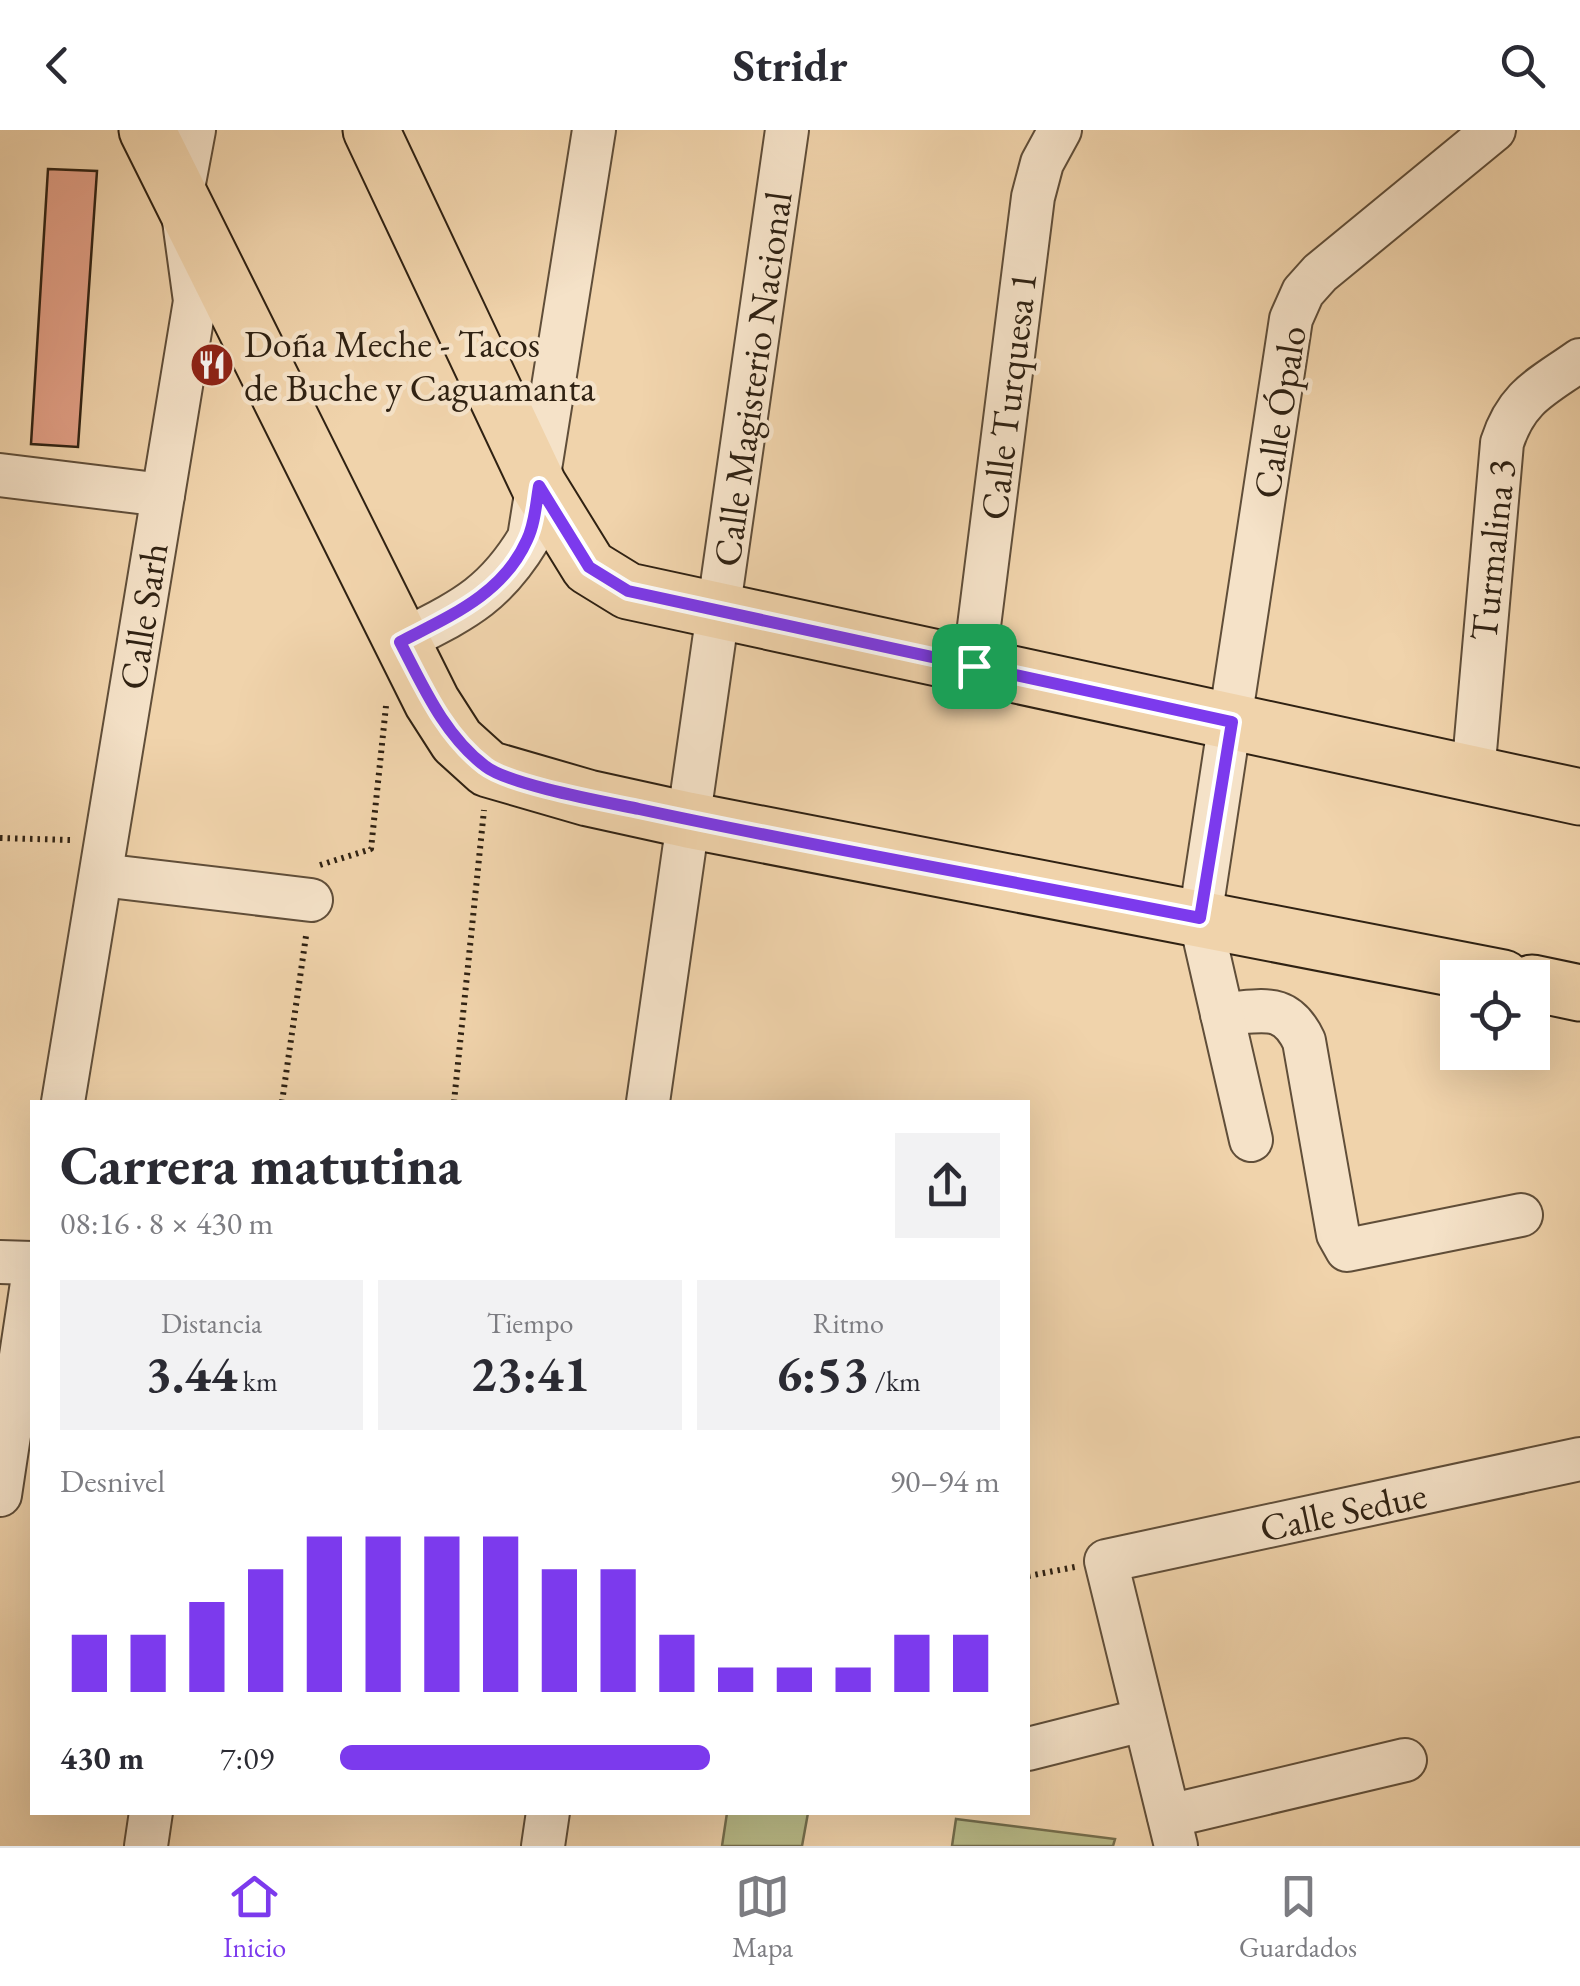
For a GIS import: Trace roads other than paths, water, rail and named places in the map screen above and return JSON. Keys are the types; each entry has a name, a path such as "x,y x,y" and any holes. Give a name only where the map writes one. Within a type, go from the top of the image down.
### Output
{"main road":[{"path":"147,130 432,702 458,741 488,769 588,798 688,820 1440,966"},
{"path":"371,130 539,486 589,567 628,591 1580,797"},
{"path":"1550,987 1580,993"}],"street":[{"name":"Calle Sarh","path":"63,1100 194,301 181,199 194,130"},
{"path":"400,642 489,592 512,566 529,538 594,130"},
{"name":"Calle Magisterio Nacional","path":"648,1100 787,130"},
{"name":"Calle Turquesa 1","path":"974,666 1033,197 1042,163 1060,130"},
{"name":"Calle Ópalo","path":"1200,918 1289,332 1303,292 1344,250 1494,130"},
{"name":"Turmalina 3","path":"1473,774 1502,443 1521,402 1580,360"},
{"path":"0,475 163,495"},
{"path":"104,858 311,900"},
{"path":"1200,918 1252,1140"},
{"path":"1222,1014 1279,1012 1294,1020 1304,1041 1338,1234 1346,1250 1521,1215"},
{"path":"0,1262 30,1263"},
{"path":"0,1495 30,1296"},
{"name":"Calle Sedue","path":"1143,1720 1106,1561 1580,1459"},
{"path":"1030,1748 1143,1720 1172,1831 1405,1760"},
{"path":"146,1846 151,1815"},
{"path":"543,1846 548,1815"}],"place":[{"name":"Doña Meche - Tacos de Buche y Caguamanta","path":"212,365"}]}
